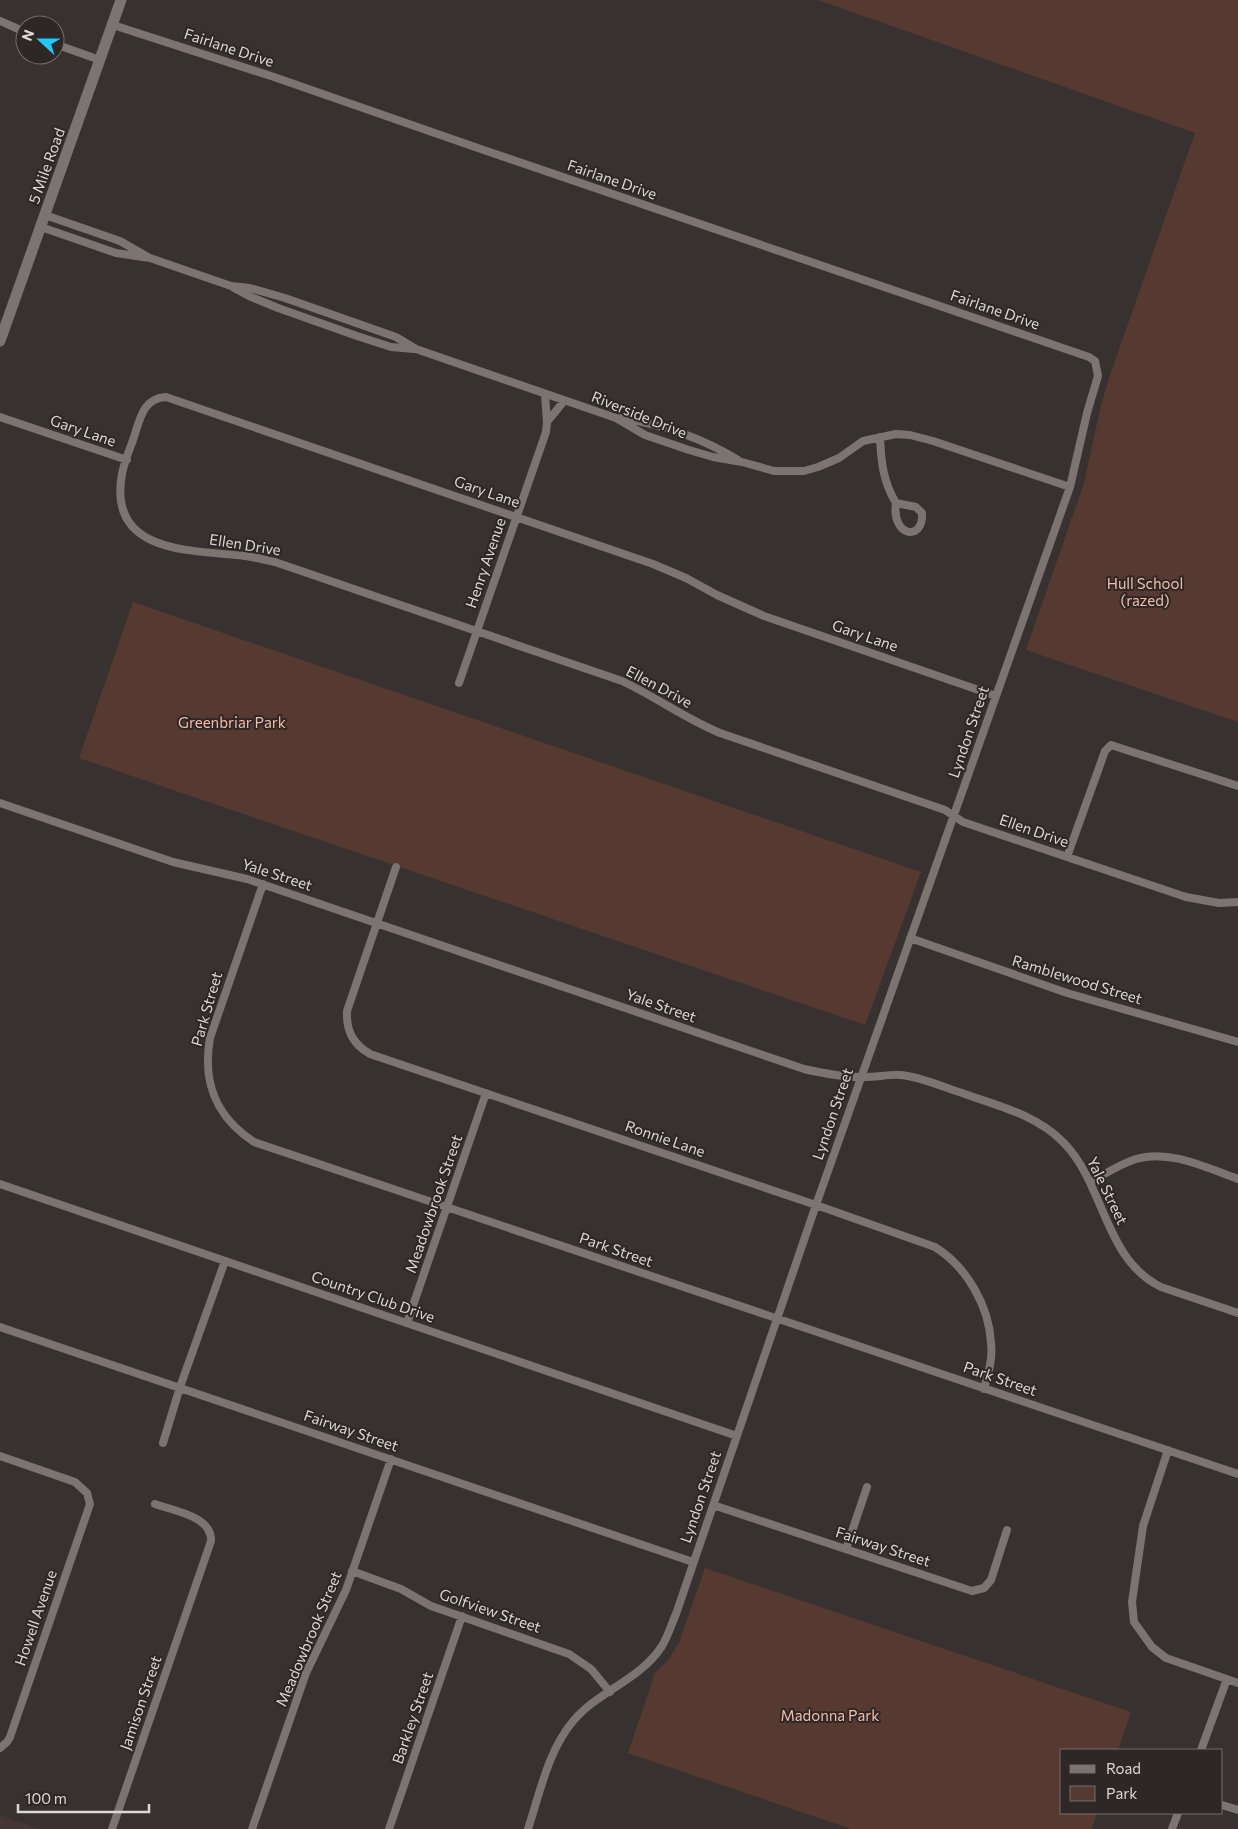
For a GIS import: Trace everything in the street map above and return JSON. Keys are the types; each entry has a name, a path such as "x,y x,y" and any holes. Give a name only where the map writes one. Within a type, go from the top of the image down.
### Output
{"main road":[{"name":"5 Mile Road","path":"0,341 121,0"}],"street":[{"path":"0,21 15,28"},
{"name":"Fairlane Drive","path":"113,25 274,77 1090,357 1095,361 1097,367"},
{"path":"65,48 100,60"},
{"name":"Riverside Drive","path":"45,215 120,241 150,258 231,286 278,308 391,347 416,349"},
{"name":"Riverside Drive","path":"41,227 116,253 150,258"},
{"name":"Riverside Drive","path":"231,286 250,288 285,298 396,337 416,349 616,418 645,435 713,457 742,462 774,471 804,471 839,458 863,441 896,434 921,437 1070,487"},
{"name":"Lyndon Street","path":"528,1829 559,1741 575,1719 639,1671 652,1658 662,1646 676,1614 860,1077 1070,487 1098,376 1097,367"},
{"name":"Henry Avenue","path":"459,683 546,432 545,395"},
{"name":"Gary Lane","path":"0,417 126,460 144,408 154,400 166,397 661,568 764,616 996,696"},
{"name":"Henry Avenue","path":"547,422 564,401"},
{"path":"616,418 648,422 674,431 716,447 742,462"},
{"path":"880,437 884,477 889,492 896,503"},
{"name":"Ellen Drive","path":"126,460 122,473 121,503 126,517 133,528 150,540 186,551 245,556 275,562 622,681 649,694 704,727 945,810 963,822 1186,897 1219,903 1238,902"},
{"path":"1067,857 1108,746 1114,745 1238,786"},
{"name":"Yale Street","path":"0,803 173,862 263,884 796,1066 823,1073 860,1077 887,1074 917,1078 1027,1117 1046,1127 1064,1143 1079,1163 1090,1182 1118,1245 1133,1267 1158,1286 1238,1313"},
{"path":"376,922 396,867"},
{"name":"Park Street","path":"263,884 210,1038 207,1064 208,1076 216,1101 234,1127 254,1142 1238,1474"},
{"name":"Ronnie Lane","path":"376,922 347,1011 347,1028 350,1036 358,1046 370,1054 816,1205 927,1244 942,1252 958,1266 975,1290 986,1317 990,1332 991,1360 984,1389"},
{"name":"Ramblewood Street","path":"910,938 1068,993 1238,1042"},
{"name":"Meadowbrook Street","path":"407,1324 486,1093"},
{"path":"1090,1182 1128,1162 1152,1156 1181,1160 1238,1179"},
{"name":"Country Club Drive","path":"0,1184 737,1436"},
{"path":"163,1442 224,1261"},
{"name":"Fairway Street","path":"0,1327 693,1562"},
{"path":"1168,1450 1143,1526 1132,1602 1134,1622 1144,1639 1166,1658 1238,1683"},
{"name":"Howell Avenue","path":"0,1456 75,1482 87,1494 90,1504 10,1737 0,1748"},
{"name":"Meadowbrook Street","path":"252,1829 306,1673 337,1612 391,1459"},
{"path":"846,1550 867,1487"},
{"name":"Jamison Street","path":"112,1829 211,1541 210,1529 199,1520 154,1504"},
{"name":"Fairway Street","path":"713,1505 972,1591 984,1588 991,1580 1007,1530"},
{"name":"Golfview Street","path":"352,1571 401,1589 431,1606 569,1654 591,1669 610,1692"},
{"name":"Barkley Street","path":"389,1829 462,1616"},
{"path":"1201,1749 1227,1679"},
{"path":"1223,1805 1238,1810"},
{"path":"1172,1829 1178,1814"}],"shaded area":[{"path":"0,1815 40,1829 0,1829"}],"green space":[{"name":"Hull School (razed)","path":"818,0 1238,0 1238,722 1026,650 1084,483 1101,405 1110,375 1195,133"},
{"name":"Greenbriar Park","path":"133,602 921,872 865,1025 79,758"},
{"name":"Madonna Park","path":"705,1568 1131,1712 1118,1749 1060,1749 1060,1814 1097,1814 1092,1829 851,1829 628,1753 655,1673 668,1660 679,1643"}]}
